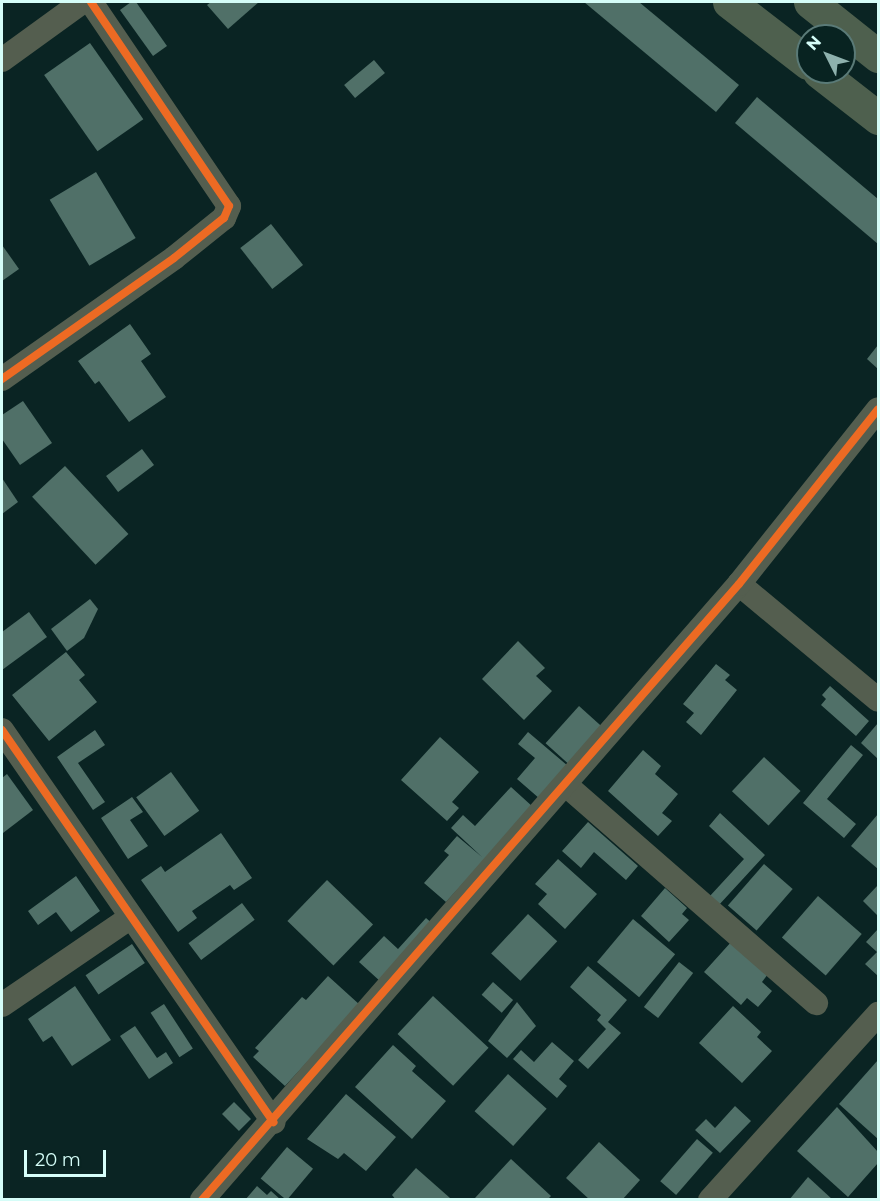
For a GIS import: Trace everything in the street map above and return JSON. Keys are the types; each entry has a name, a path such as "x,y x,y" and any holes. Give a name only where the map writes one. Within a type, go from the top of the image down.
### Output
{"highway":[{"path":"729,2 796,54"},
{"path":"810,2 879,56"},
{"path":"835,84 879,118"}],"street":[{"path":"2,60 82,2"},
{"path":"2,379 174,258 224,218 228,206 91,2"},
{"path":"202,1200 273,1122 739,584 879,409"},
{"path":"739,584 879,700"},
{"path":"2,730 273,1122"},
{"path":"566,785 816,1003"},
{"path":"2,1005 131,917"},
{"path":"710,1200 879,1014"}],"building":[{"path":"131,2 136,2 167,46 153,56 120,10"},
{"path":"211,2 259,2 228,29 207,5"},
{"path":"584,2 639,2 739,85 716,112"},
{"path":"90,43 143,119 97,151 44,75"},
{"path":"374,60 385,73 355,98 344,85"},
{"path":"757,97 878,199 878,244 735,123"},
{"path":"96,172 136,238 89,266 50,200"},
{"path":"271,224 303,265 272,289 240,248"},
{"path":"2,245 19,269 2,281"},
{"path":"130,324 151,354 141,361 166,397 129,422 99,381 95,384 78,361"},
{"path":"878,345 878,369 867,359"},
{"path":"23,401 52,443 20,465 2,439 2,415"},
{"path":"142,449 154,465 118,492 106,476"},
{"path":"65,466 128,534 96,565 32,497"},
{"path":"2,478 18,502 2,514"},
{"path":"90,599 98,609 84,638 67,651 51,629"},
{"path":"29,612 47,637 2,670 2,632"},
{"path":"518,641 545,668 536,676 552,691 524,720 482,679"},
{"path":"66,652 85,675 79,680 97,702 49,741 12,695"},
{"path":"716,664 730,675 725,680 737,690 701,735 686,722 694,713 683,704"},
{"path":"830,686 869,721 856,736 821,705 826,699 822,695"},
{"path":"579,706 602,727 569,764 546,743"},
{"path":"878,723 878,759 861,743"},
{"path":"95,730 105,745 78,763 105,802 93,810 57,757"},
{"path":"528,732 568,766 540,799 517,779 535,758 518,744"},
{"path":"440,737 479,772 452,802 459,808 447,821 401,780"},
{"path":"851,745 863,755 827,799 856,824 844,838 803,803"},
{"path":"643,750 661,766 655,774 678,794 662,813 672,821 658,836 608,791"},
{"path":"764,757 801,791 769,825 732,791"},
{"path":"171,772 199,811 164,836 136,797"},
{"path":"7,774 33,810 3,833 2,778"},
{"path":"511,787 533,807 446,902 424,883 449,855 444,851 457,836 482,857 451,828 463,815 475,826"},
{"path":"132,797 143,812 130,820 148,846 128,859 101,818"},
{"path":"720,813 765,855 718,906 709,897 744,859 709,826"},
{"path":"878,814 878,869 851,846"},
{"path":"588,822 638,866 626,880 594,852 581,868 562,851"},
{"path":"221,833 252,878 234,890 230,885 192,911 197,918 178,932 141,880 161,866 165,872"},
{"path":"558,859 597,894 565,929 538,904 547,894 535,884"},
{"path":"764,864 793,889 757,930 728,906"},
{"path":"76,876 100,911 71,932 56,912 38,925 28,911"},
{"path":"327,880 373,924 333,965 287,921"},
{"path":"878,885 878,916 863,901"},
{"path":"665,888 687,908 682,914 689,920 669,942 641,916"},
{"path":"818,896 862,934 826,976 782,938"},
{"path":"242,903 255,920 201,960 188,943"},
{"path":"528,914 557,941 520,981 491,953"},
{"path":"426,918 434,925 381,982 359,962 384,936 398,949"},
{"path":"633,919 675,954 639,997 597,962"},
{"path":"878,929 878,976 865,964 877,952 866,942"},
{"path":"732,941 768,974 762,982 772,991 758,1007 747,998 741,1005 704,972"},
{"path":"132,944 145,963 98,994 86,975"},
{"path":"679,962 693,973 658,1018 644,1007"},
{"path":"588,966 627,1000 608,1022 621,1033 588,1069 578,1060 606,1029 597,1020 601,1015 570,987"},
{"path":"328,976 360,1005 285,1086 253,1057 259,1051 255,1048 302,997 306,1000"},
{"path":"493,982 513,1000 502,1013 482,995"},
{"path":"75,986 111,1040 72,1066 52,1036 43,1042 28,1019"},
{"path":"433,996 489,1048 453,1086 398,1034"},
{"path":"517,1002 536,1026 507,1058 488,1041"},
{"path":"164,1004 193,1048 179,1057 151,1013"},
{"path":"733,1006 761,1032 757,1037 772,1051 742,1083 699,1043"},
{"path":"135,1026 157,1058 166,1052 173,1063 149,1079 120,1036"},
{"path":"552,1042 574,1061 559,1079 567,1086 557,1098 513,1059 521,1050 534,1062"},
{"path":"393,1045 416,1066 412,1071 446,1101 412,1139 355,1087"},
{"path":"878,1060 878,1139 839,1104"},
{"path":"508,1074 547,1109 513,1146 475,1111"},
{"path":"346,1094 396,1137 366,1171 344,1153 338,1159 307,1139"},
{"path":"234,1102 251,1119 239,1131 222,1114"},
{"path":"735,1106 751,1121 720,1153 695,1130 706,1119 715,1128"},
{"path":"837,1107 878,1152 878,1163 848,1197 797,1151"},
{"path":"697,1139 713,1153 676,1195 660,1181"},
{"path":"599,1142 640,1180 622,1200 590,1200 566,1178"},
{"path":"287,1147 313,1169 287,1200 261,1178"},
{"path":"511,1159 551,1196 547,1200 475,1198"},
{"path":"416,1168 450,1198 449,1200 396,1200 392,1195"},
{"path":"808,1177 833,1200 789,1200"},
{"path":"257,1186 267,1195 271,1191 281,1200 245,1200"}],"cycle path":[{"path":"2,379 174,258 224,218 229,206 91,2"},
{"path":"202,1200 739,584 878,409"},
{"path":"2,730 273,1122"}]}
